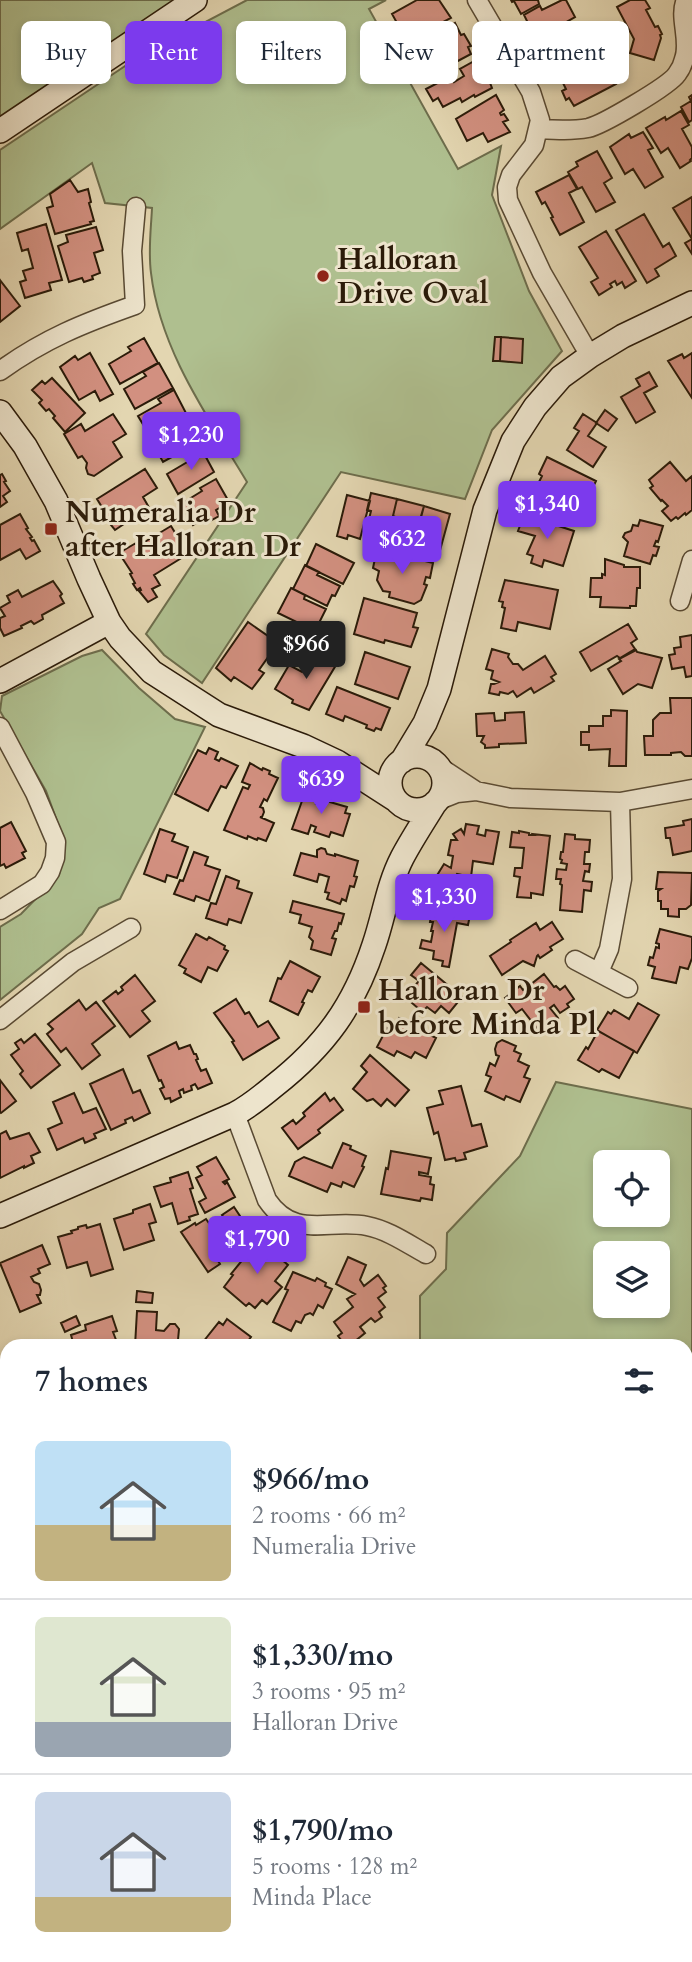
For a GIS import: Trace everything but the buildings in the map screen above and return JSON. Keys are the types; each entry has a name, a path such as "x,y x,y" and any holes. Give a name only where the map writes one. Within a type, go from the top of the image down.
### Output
{"street":[{"path":"0,131 195,0"},
{"path":"477,0 531,92 540,120 534,145 511,176 507,187 508,200 542,273 590,356"},
{"path":"539,129 591,127 663,87 677,75 686,57 686,0"},
{"path":"0,371 61,333 135,305 132,251 136,207"},
{"path":"402,859 404,830 398,801 392,793 392,775 429,715 443,677 485,510 513,441 535,407 561,377 623,336 692,303"},
{"path":"0,412 25,446 45,481 109,622 127,647 152,672 219,715 303,746 346,766 407,808 417,810 461,792 476,791 510,798 620,802 692,789"},
{"path":"680,601 692,560"},
{"path":"0,681 109,622"},
{"path":"0,1216 248,1107 299,1066 332,1031 358,987 402,859 442,793 444,780 434,763 429,715"},
{"path":"0,727 35,793 56,842 55,858 42,884 0,910"},
{"path":"346,766 371,769 400,763 411,757 420,757 434,763 476,791"},
{"path":"599,972 609,949 622,879 620,802"},
{"path":"0,1020 74,962 131,928"},
{"path":"575,960 628,988"},
{"path":"235,1114 268,1200 285,1218 309,1226 369,1226 382,1230 426,1254"}],"green space":[{"path":"0,0 181,0 149,21 125,21 125,37 111,46 111,21 21,21 21,84 53,84 0,119"},
{"path":"247,0 386,0 369,9 376,21 360,21 360,84 411,84 458,169 501,146 492,195 529,291 562,351 492,430 465,499 341,472 202,683 164,655 146,634 247,482 202,408 164,329 150,265 152,208 105,203 92,163 0,229 0,150 98,84 111,84 111,75 125,66 125,84 222,84 222,21 207,21"},
{"path":"102,650 139,688 175,719 205,727 120,899 99,908 82,934 0,1000 0,927 21,914 59,875 65,843 46,791 0,711 2,696 82,656"},
{"path":"556,1082 692,1109 692,1339 420,1339 420,1296 446,1269 447,1233 520,1156"}],"place":[{"name":"Halloran Drive Oval","path":"323,276"},
{"name":"Numeralia Dr after Halloran Dr","path":"51,529"},
{"name":"Halloran Dr before Minda Pl","path":"364,1007"}]}
